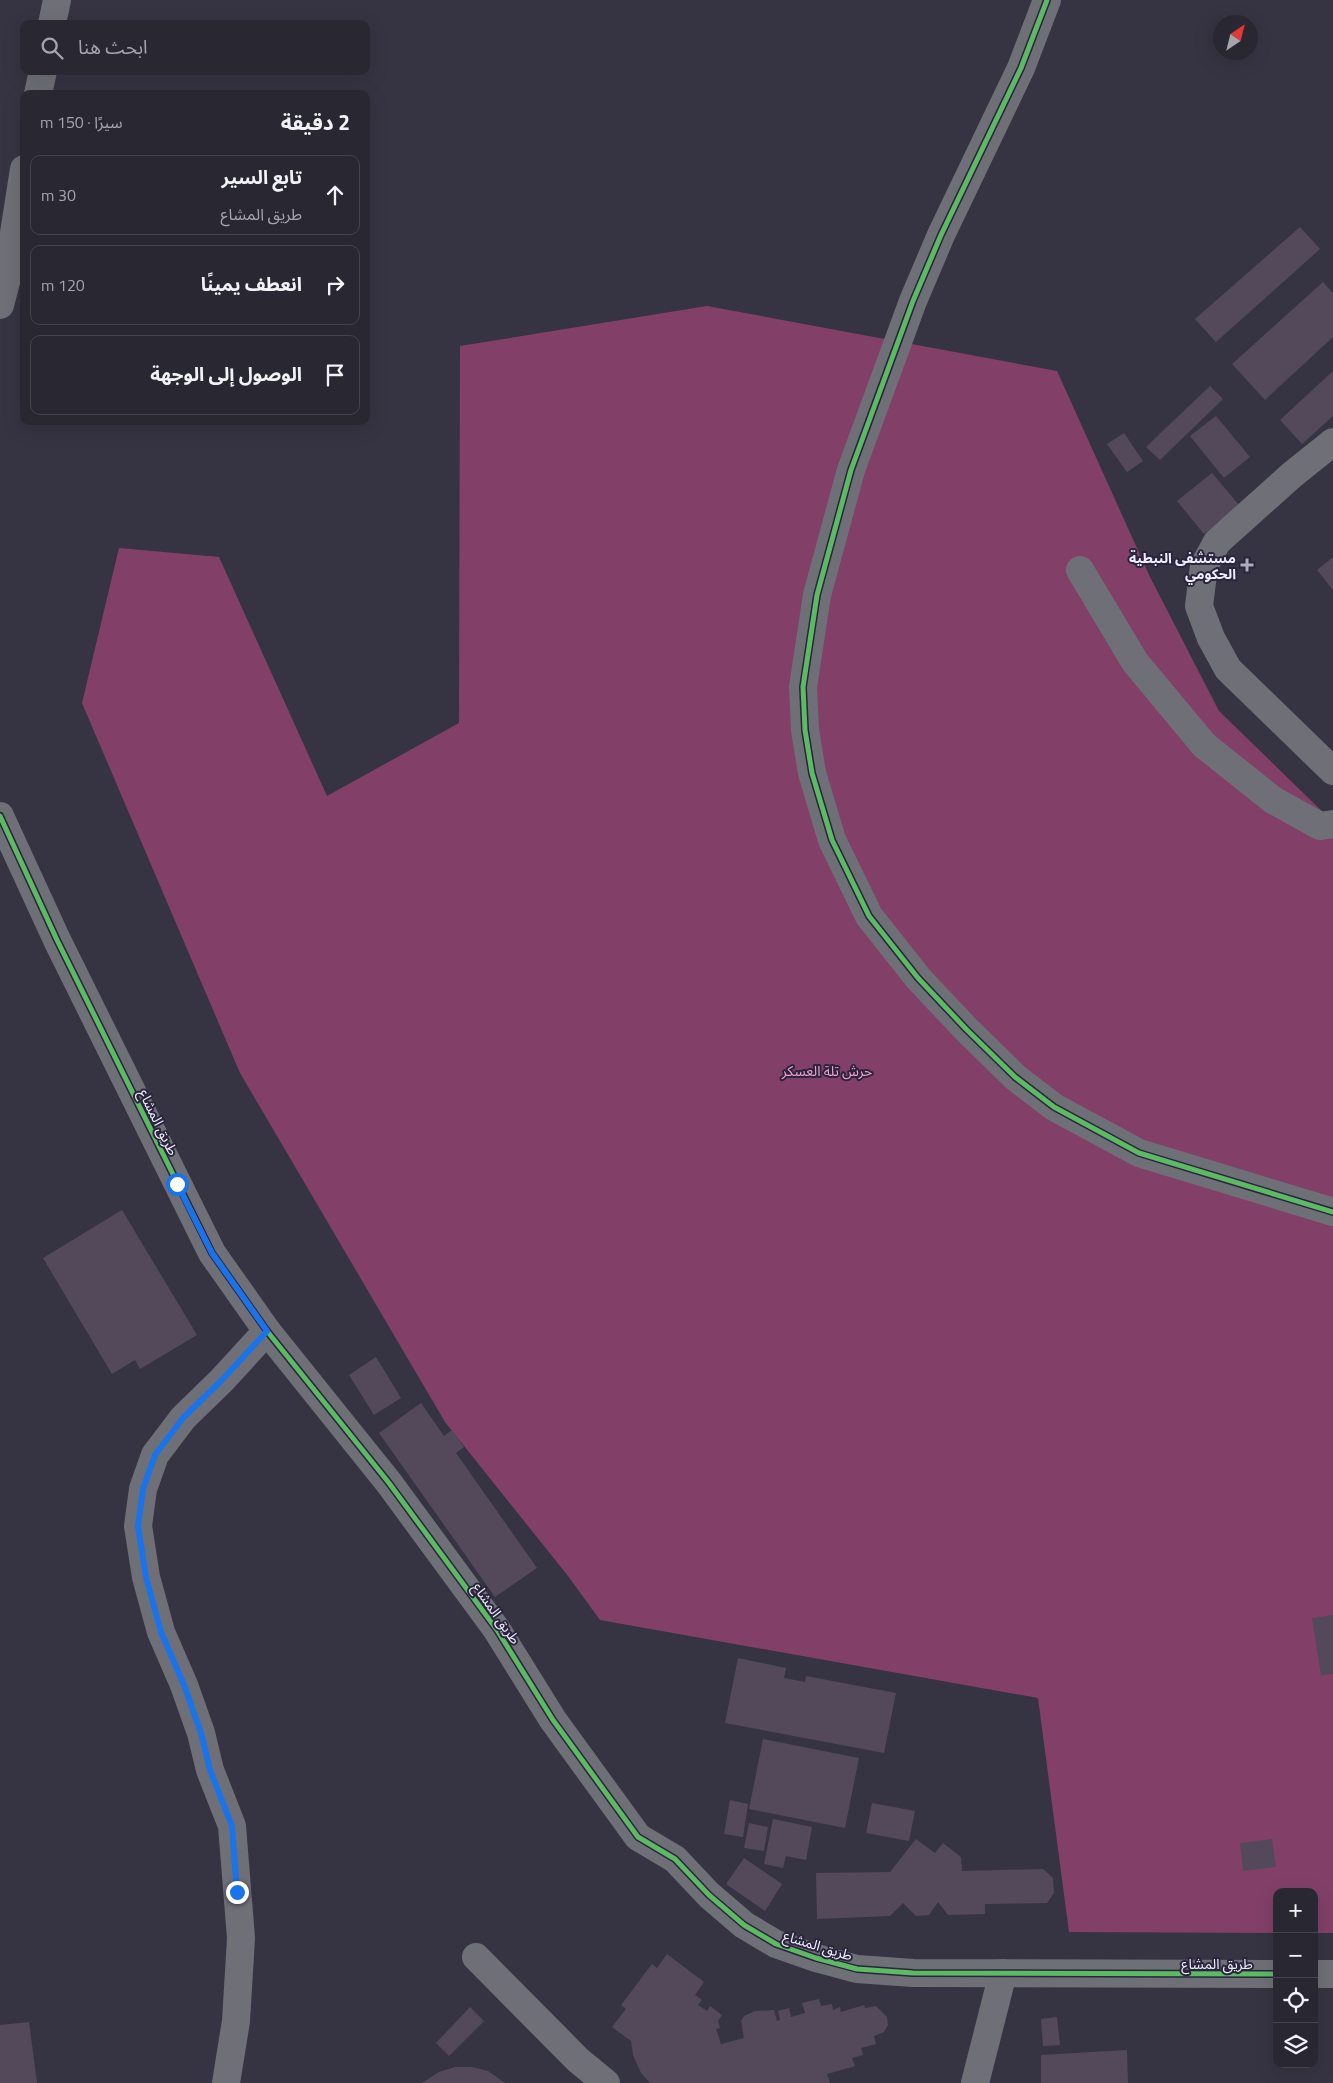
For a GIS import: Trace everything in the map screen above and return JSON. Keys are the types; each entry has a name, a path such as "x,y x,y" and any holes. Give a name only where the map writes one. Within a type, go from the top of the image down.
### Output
{"street":[{"path":"53,20 57,0"},
{"path":"1047,0 1021,68 941,235 913,301 851,470 817,595 803,687 805,730 812,773 832,840 869,916 918,978 966,1030 1015,1077 1054,1107 1139,1153 1333,1212"},
{"path":"39,90 42,75"},
{"path":"0,305 7,278 20,195"},
{"path":"1333,442 1292,474 1216,542 1204,566 1199,606 1211,638 1228,669 1333,772"},
{"path":"1080,570 1135,662 1204,745 1273,800 1320,826 1333,824"},
{"name":"طريق المشاع","path":"0,816 57,940 212,1253 267,1331 406,1506 497,1630 553,1720 638,1837 675,1859 709,1895 744,1925 776,1944 816,1958 857,1969 912,1973 1273,1974"},
{"path":"226,2083 236,2021 241,1938 232,1826 210,1770 201,1733 184,1685 161,1632 146,1577 138,1526 143,1489 155,1455 183,1418 216,1387 267,1331"},
{"path":"476,1957 578,2060 606,2083"},
{"path":"975,2083 1003,1973"},
{"path":"1318,1974 1333,1974"}],"green space":[{"name":"حرش تلة العسكر","path":"707,306 1057,371 1150,577 1219,711 1333,822 1333,1933 1318,1933 1318,1888 1273,1888 1273,1933 1069,1932 1038,1698 600,1620 568,1576 445,1422 240,1073 82,703 119,548 219,557 327,796 459,723 460,346"}],"building":[{"path":"1300,227 1320,249 1216,342 1195,319"},
{"path":"1323,282 1333,293 1333,337 1265,400 1232,364"},
{"path":"1333,371 1333,416 1302,444 1280,420"},
{"path":"1210,386 1223,399 1160,460 1146,447"},
{"path":"1216,416 1250,457 1224,478 1190,436"},
{"path":"1124,433 1143,461 1127,472 1107,444"},
{"path":"1212,473 1239,505 1204,534 1177,501"},
{"path":"1333,557 1333,590 1317,570"},
{"path":"122,1210 197,1335 140,1369 135,1360 112,1374 43,1258"},
{"path":"376,1357 401,1398 374,1415 349,1375"},
{"path":"421,1403 444,1436 452,1430 464,1447 456,1453 537,1568 495,1597 379,1433"},
{"path":"1333,1615 1333,1674 1321,1676 1312,1618"},
{"path":"738,1658 786,1668 784,1678 805,1682 806,1676 896,1693 884,1753 725,1723"},
{"path":"763,1739 859,1758 845,1828 749,1809"},
{"path":"730,1800 748,1804 743,1837 724,1834"},
{"path":"872,1803 915,1811 909,1841 866,1833"},
{"path":"773,1819 812,1827 806,1860 786,1856 783,1868 764,1864"},
{"path":"749,1823 768,1827 764,1851 744,1848"},
{"path":"916,1839 935,1853 943,1843 961,1857 962,1871 1043,1869 1053,1878 1054,1893 1047,1903 985,1904 985,1914 948,1915 938,1902 929,1915 916,1916 903,1903 890,1916 817,1919 816,1873 890,1872"},
{"path":"1272,1839 1276,1867 1243,1871 1240,1843"},
{"path":"744,1858 782,1884 765,1911 726,1884"},
{"path":"667,1954 704,1982 695,1995 702,2000 698,2005 707,2011 710,2006 722,2015 718,2021 720,2028 716,2029 721,2044 744,2038 741,2021 744,2016 755,2011 774,2010 777,2021 780,2020 778,2011 789,2008 791,2017 805,2013 802,2003 819,1999 821,2006 832,2004 833,2010 840,2007 841,2012 864,2005 865,2008 876,2006 887,2017 888,2025 884,2032 874,2036 876,2044 861,2048 863,2055 852,2058 855,2066 827,2074 830,2083 650,2083 641,2073 633,2055 631,2041 612,2027 626,2009 621,2005 652,1964 657,1968"},
{"path":"470,2007 484,2021 449,2056 436,2043"},
{"path":"1057,2017 1060,2045 1043,2046 1041,2019"},
{"path":"29,2022 37,2083 0,2083 0,2025"},
{"path":"1127,2050 1128,2083 1041,2083 1041,2055"},
{"path":"455,2067 472,2067 488,2071 505,2083 422,2083 439,2072"}],"cycle path":[{"path":"1047,0 1021,68 941,235 913,301 851,470 817,595 803,687 805,730 812,773 832,840 869,916 918,978 1015,1077 1054,1107 1139,1153 1333,1212"},
{"path":"0,816 57,940 212,1253 267,1331 389,1483 497,1630 553,1720 638,1837 675,1859 709,1895 744,1925 776,1944 816,1958 857,1969 913,1973 1273,1974"}],"place":[{"name":"مستشفى النبطية الحكومي","path":"1247,565"}],"route":[{"path":"177,1184 212,1253 267,1331 196,1407 183,1418 155,1455 143,1489 138,1526 146,1577 161,1632 184,1685 201,1733 210,1770 232,1826 237,1892"}]}
